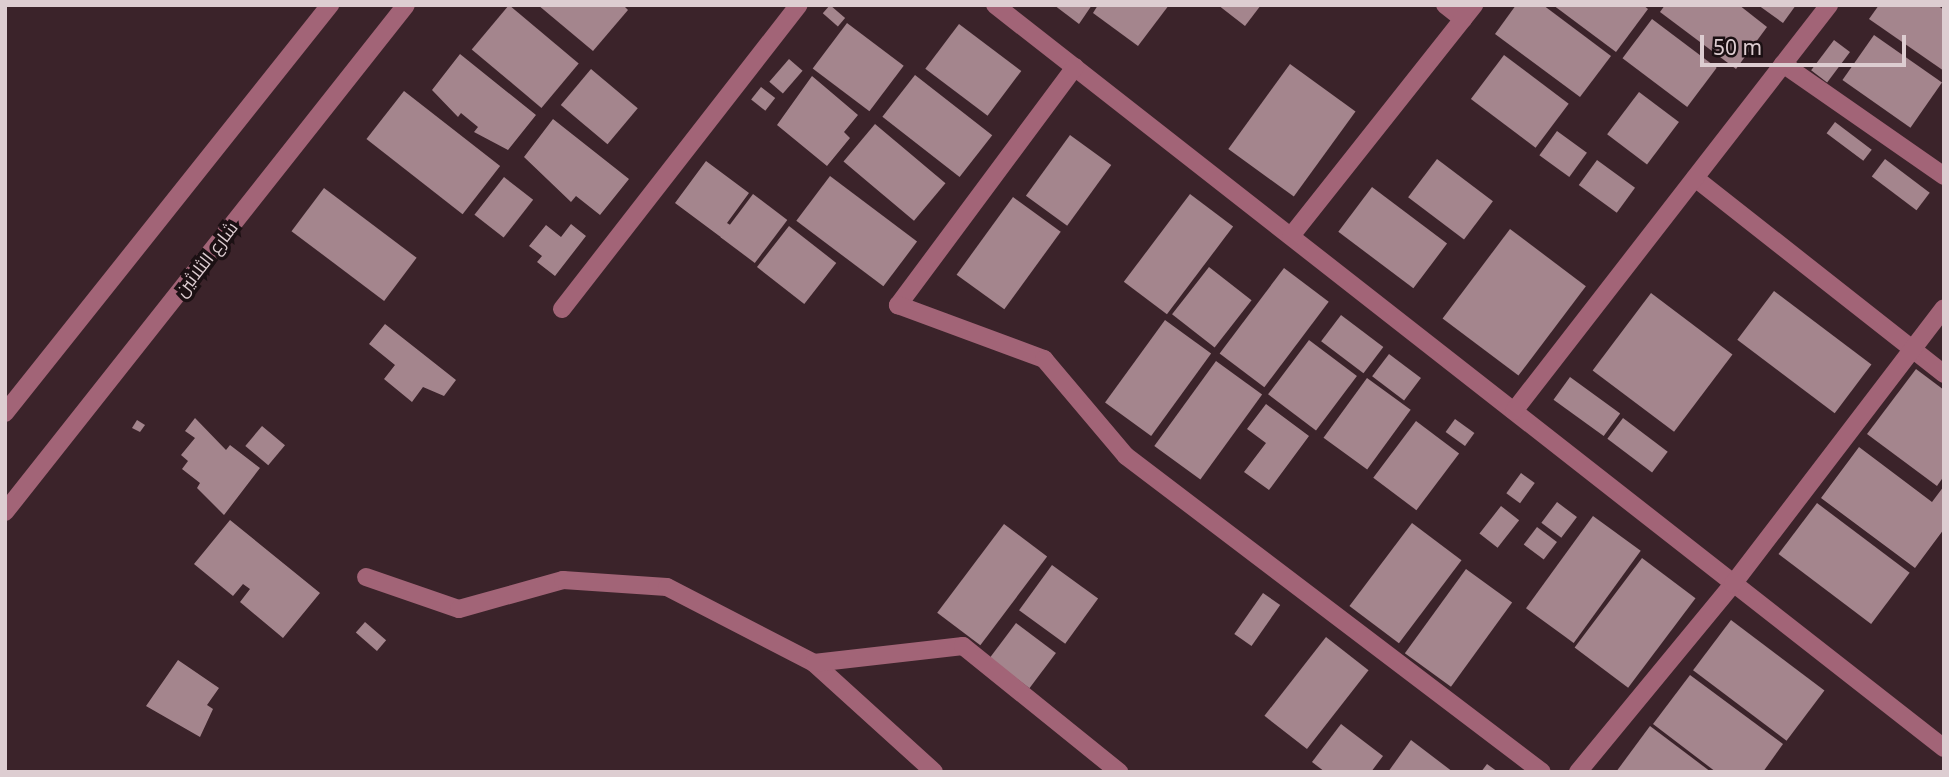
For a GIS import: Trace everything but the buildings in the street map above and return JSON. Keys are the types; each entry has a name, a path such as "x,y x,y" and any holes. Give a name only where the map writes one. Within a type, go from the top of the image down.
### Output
{"street":[{"path":"5,413 330,5"},
{"name":"شارع الثلاثين","path":"5,512 406,5"},
{"path":"562,309 799,5"},
{"path":"995,5 1944,748"},
{"path":"1291,236 1469,12 1445,5"},
{"path":"1514,411 1829,5"},
{"path":"1783,64 1944,176"},
{"path":"1075,67 898,305 1044,359 1126,456 1542,772"},
{"path":"1695,178 1944,374"},
{"path":"1578,772 1733,584 1944,308"},
{"path":"366,577 459,609 562,580 667,587 814,663 934,772"},
{"path":"814,663 963,646 1119,772"}]}
